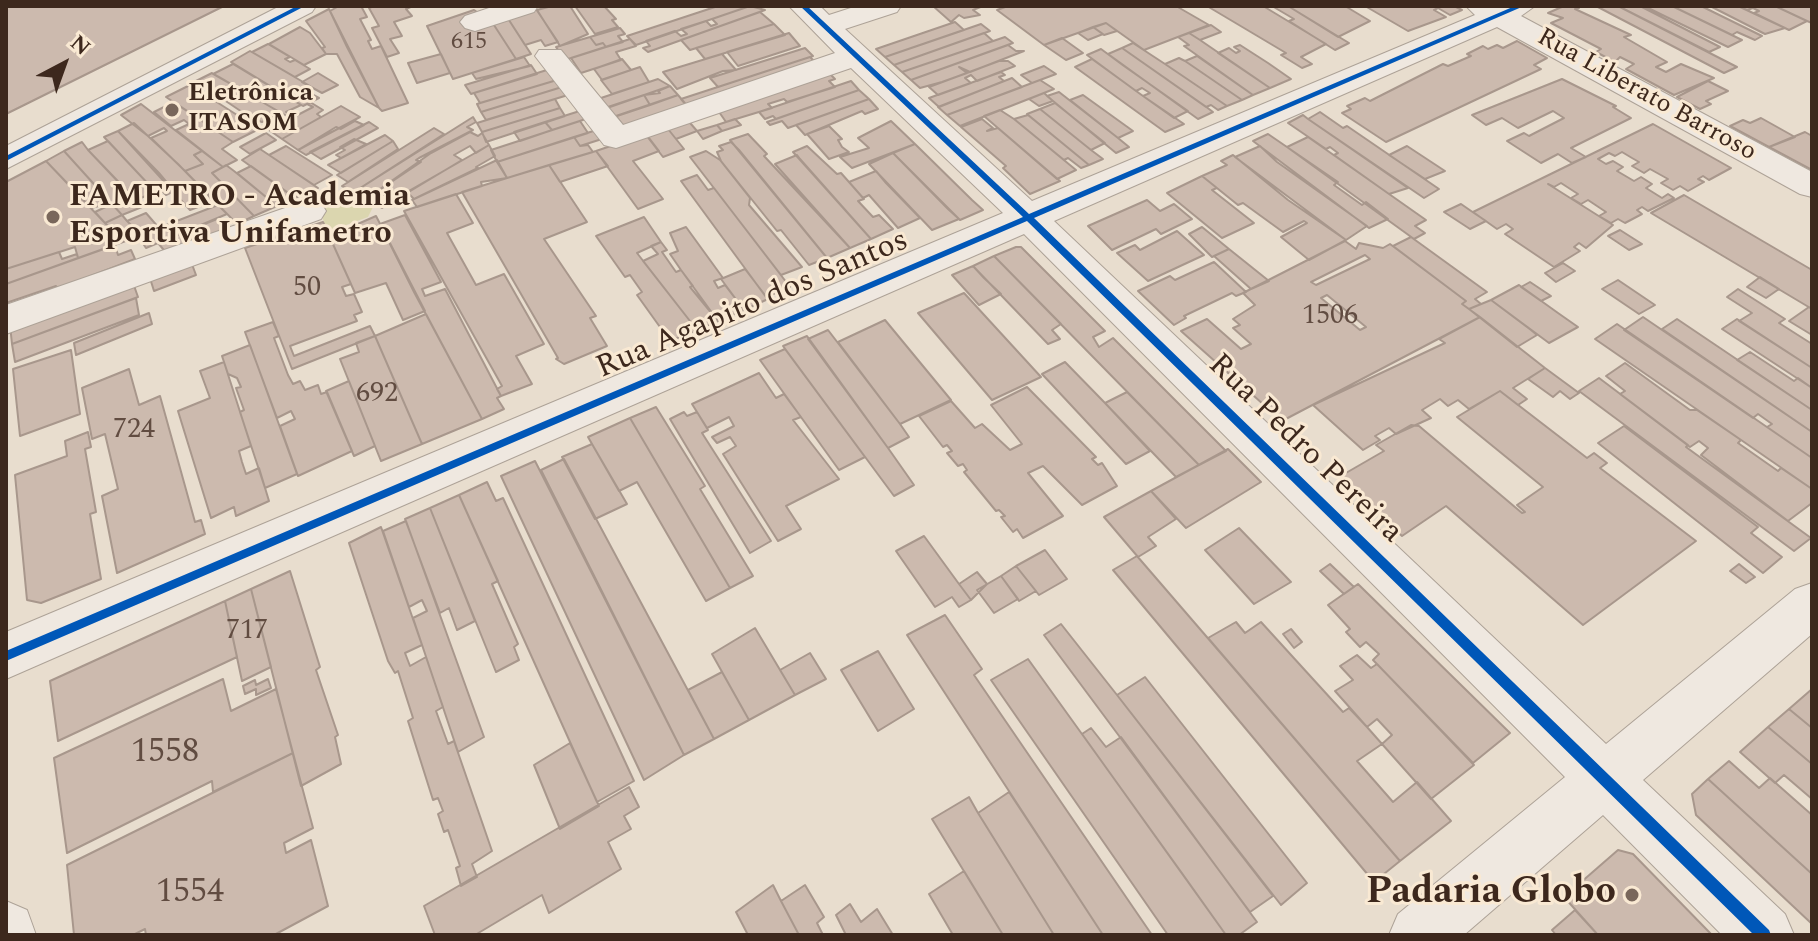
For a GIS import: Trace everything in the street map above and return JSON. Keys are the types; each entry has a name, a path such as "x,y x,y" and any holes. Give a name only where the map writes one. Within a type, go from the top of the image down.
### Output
{"street":[{"path":"6,133 258,6"},
{"path":"6,159 302,6"},
{"path":"475,22 524,6"},
{"path":"814,16 887,6"},
{"name":"Rua Liberato Barroso","path":"1500,9 1812,186"},
{"name":"Rua Agapito dos Santos","path":"6,656 1028,217 1500,9"},
{"name":"Rua Pedro Pereira","path":"814,16 1028,217 1764,935"},
{"path":"550,56 616,138 855,56"},
{"path":"6,320 308,211"},
{"path":"1419,935 1812,604"}],"shaded area":[{"path":"341,192 373,207 368,217 327,232 318,203"}],"building":[{"path":"6,6 224,6 6,114"},
{"path":"339,6 361,6 367,17 360,19 371,40 368,41 372,49 381,46 408,103 382,111 379,108 330,11"},
{"path":"413,6 406,9 412,16 394,22 402,36 390,39 399,53 387,57 372,28 379,26 369,8"},
{"path":"570,6 588,34 560,46 537,10"},
{"path":"575,6 604,6 616,19 612,20 618,27 595,34"},
{"path":"718,6 750,6 636,45 627,36"},
{"path":"750,6 765,10 648,52 643,48 650,46 646,41 675,31 681,36 687,34 681,29 706,21 711,26 717,24 712,19"},
{"path":"933,6 983,6 973,10 980,15 964,18 959,15 951,22"},
{"path":"1008,6 1176,6 1209,25 1144,50 1106,23 1044,45 997,10"},
{"path":"1207,6 1263,6 1326,44 1301,57 1312,64 1302,68 1281,55 1286,53"},
{"path":"1272,6 1288,6 1349,43 1335,50 1289,21 1294,19"},
{"path":"1288,6 1345,6 1370,21 1338,37"},
{"path":"1365,6 1454,6 1462,10 1450,15 1438,8 1434,10 1446,17 1408,31"},
{"path":"1564,6 1576,6 1579,8 1575,9 1631,35 1624,37 1667,62 1656,67 1666,72 1681,64 1714,78 1674,95 1626,69 1634,64 1620,57 1615,62 1596,52 1601,49 1551,23 1563,18 1548,13"},
{"path":"1596,6 1618,6 1737,67 1724,73"},
{"path":"1618,6 1640,6 1720,47 1709,52"},
{"path":"1644,6 1672,6 1742,40 1728,47"},
{"path":"1672,6 1701,6 1762,36 1755,40 1737,32 1732,35"},
{"path":"1710,6 1738,6 1785,28 1765,34"},
{"path":"1738,6 1775,6 1807,21 1789,30 1754,13 1759,11 1753,8 1747,10"},
{"path":"1775,6 1811,6 1812,23 1807,21"},
{"path":"329,9 379,108 360,97 337,54 326,54 322,48 325,47 306,21"},
{"path":"536,9 558,42 545,46 541,40 525,45 507,17"},
{"path":"474,10 492,22 516,59 453,79 427,26"},
{"path":"760,12 774,24 690,50 681,40"},
{"path":"507,17 531,54 516,59 492,22"},
{"path":"955,22 964,30 885,57 876,49"},
{"path":"1106,23 1117,31 1104,35 1093,27"},
{"path":"774,24 785,35 705,59 696,48"},
{"path":"981,24 990,31 894,65 885,57"},
{"path":"1211,25 1221,32 1200,40 1189,33"},
{"path":"300,27 310,33 326,54 304,65 269,44"},
{"path":"1093,27 1103,34 1088,40 1078,33"},
{"path":"620,28 625,34 618,36 623,42 606,47 603,43 596,45 590,37"},
{"path":"789,33 800,46 738,66 727,52"},
{"path":"984,33 993,41 902,72 894,65"},
{"path":"1189,33 1270,88 1253,95 1184,46 1189,45 1178,37"},
{"path":"590,37 596,45 603,43 606,47 565,60 556,47"},
{"path":"1005,37 1013,43 911,80 902,72"},
{"path":"1062,38 1083,53 1066,60 1044,45"},
{"path":"630,39 636,46 616,52 621,60 581,73 571,58"},
{"path":"1517,41 1547,58 1534,65 1541,69 1386,142 1342,113 1351,109 1347,106 1365,98 1370,101 1443,64 1448,66 1471,56 1467,54 1483,46 1488,49 1497,45 1503,48"},
{"path":"1133,43 1227,106 1218,110 1211,105 1206,107 1122,48"},
{"path":"268,44 290,57 285,59 290,62 295,60 310,69 295,77 252,52"},
{"path":"1008,45 1016,51 1024,51 970,72 959,67 967,73 920,88 911,80"},
{"path":"1240,45 1291,79 1270,88 1218,53 1229,48 1236,53 1240,51 1234,47"},
{"path":"805,48 813,56 718,87 710,78"},
{"path":"1122,48 1213,112 1198,119 1108,54"},
{"path":"1101,49 1188,111 1174,118 1143,96 1150,93 1142,88 1136,91 1087,55"},
{"path":"250,51 310,86 304,90 319,98 303,106 231,62"},
{"path":"441,54 450,73 417,83 408,63"},
{"path":"722,54 736,70 723,71 677,89 663,72"},
{"path":"1197,56 1253,95 1242,100 1185,61"},
{"path":"524,57 530,66 476,79 472,73"},
{"path":"810,57 819,66 692,112 681,99"},
{"path":"1179,58 1242,100 1227,106 1165,64"},
{"path":"622,59 631,70 602,80 594,69"},
{"path":"1092,59 1184,124 1165,132 1075,67"},
{"path":"999,61 1008,61 1015,66 977,81 971,75 965,78 971,83 938,95 929,87"},
{"path":"233,64 301,105 286,112 295,117 292,119 213,74"},
{"path":"531,65 537,74 471,94 465,85"},
{"path":"1044,66 1056,74 1032,83 1021,75"},
{"path":"640,67 649,82 612,94 601,80"},
{"path":"550,69 557,80 480,103 474,93"},
{"path":"827,71 835,79 829,81 835,87 787,102 784,99 768,104 772,108 726,122 717,109"},
{"path":"1001,72 1005,75 999,77 1004,81 939,107 929,98"},
{"path":"212,73 281,113 262,122 251,118 196,81"},
{"path":"318,73 338,85 322,93 302,82"},
{"path":"1012,78 1022,87 947,115 938,107"},
{"path":"658,79 670,86 607,108 601,98"},
{"path":"1562,79 1616,106 1613,107 1631,118 1571,148 1586,157 1572,163 1558,154 1541,163 1507,141 1524,133 1529,136 1564,118 1553,111 1518,128 1502,118 1486,125 1472,115"},
{"path":"557,80 562,87 481,112 477,104"},
{"path":"1040,80 1054,89 960,126 947,115"},
{"path":"851,81 859,90 776,119 773,116 765,119 759,112"},
{"path":"1708,81 1728,91 1706,101 1711,104 1700,109 1677,97"},
{"path":"190,85 259,129 233,142 166,97"},
{"path":"670,86 678,95 650,105 644,95 660,93 658,91"},
{"path":"562,87 568,95 486,120 481,112"},
{"path":"859,90 869,99 788,128 782,121 770,125 767,122"},
{"path":"1059,92 1129,147 1116,153 1047,96"},
{"path":"1044,93 1053,101 1039,106 1029,99"},
{"path":"644,95 650,105 608,119 602,109"},
{"path":"678,95 689,108 625,128 616,116"},
{"path":"1083,95 1133,131 1118,138 1070,100"},
{"path":"555,99 560,108 482,132 477,123"},
{"path":"869,99 878,109 865,114 862,111 805,135 796,125"},
{"path":"174,102 233,142 222,149 237,160 223,167 176,130 189,124 184,120 171,126 154,112"},
{"path":"310,102 323,110 317,114 321,117 282,139 269,130 313,107 307,104"},
{"path":"1055,103 1105,143 1091,150 1040,109"},
{"path":"141,104 202,151 194,155 203,164 185,171 151,138 167,131 164,128 148,136 121,115"},
{"path":"341,106 360,117 298,150 282,139"},
{"path":"560,108 565,116 486,142 482,132"},
{"path":"586,109 592,117 552,130 545,122"},
{"path":"1040,109 1103,159 1089,165 1027,114"},
{"path":"1000,110 1076,170 1057,179 984,116"},
{"path":"1320,112 1343,128 1347,126 1439,189 1424,198 1308,119"},
{"path":"1028,115 1089,165 1081,168 1068,158 1064,160 1014,119"},
{"path":"1303,115 1408,188 1389,194 1334,155 1338,153 1330,147 1326,149 1288,123"},
{"path":"473,117 476,122 467,127 473,130 419,158 416,160 421,162 366,199 354,192"},
{"path":"685,117 697,131 676,139 664,124"},
{"path":"1761,118 1795,137 1769,147 1730,126 1743,120 1750,123"},
{"path":"735,119 741,125 722,131 717,125"},
{"path":"982,119 993,128 987,131 998,128 1060,181 1030,194 1003,168 1006,166 961,127"},
{"path":"355,121 364,125 306,155 298,150 336,127 341,129"},
{"path":"580,121 588,133 497,162 491,150"},
{"path":"891,121 915,144 852,168 840,157 869,148 858,138"},
{"path":"369,122 378,128 321,159 310,152"},
{"path":"545,122 552,130 520,141 514,132"},
{"path":"134,123 214,201 190,210 118,131"},
{"path":"664,124 684,149 663,157 643,131"},
{"path":"1653,124 1731,168 1709,180 1703,176 1698,179 1704,182 1688,191 1680,186 1673,190 1661,183 1668,179 1650,169 1644,173 1632,166 1639,162 1622,152 1615,156 1609,153 1598,159 1606,164 1613,161 1623,167 1617,171 1634,181 1641,177 1652,184 1646,188 1662,198 1668,194 1674,198 1648,211 1642,207 1637,210 1642,214 1625,223 1618,219 1611,223 1599,216 1606,212 1588,200 1581,204 1571,198 1578,194 1561,183 1554,187 1548,184 1613,225 1586,248 1579,243 1574,247 1580,251 1554,267 1505,234 1513,229 1506,224 1497,229 1473,212"},
{"path":"717,125 722,131 703,139 697,131"},
{"path":"829,126 842,139 838,140 842,147 849,152 829,159 807,134"},
{"path":"434,128 444,134 354,192 342,186"},
{"path":"600,129 605,138 580,146 574,137"},
{"path":"118,131 174,191 166,195 157,186 152,188 104,137"},
{"path":"470,132 478,136 482,133 489,145 476,153 470,146 454,155 462,160 382,208 366,199 431,153"},
{"path":"1805,132 1812,136 1812,170 1769,147"},
{"path":"266,133 276,140 250,154 240,147"},
{"path":"646,134 659,151 633,161 663,199 638,209 596,151"},
{"path":"748,134 767,154 764,156 850,248 827,258 730,140"},
{"path":"1268,134 1338,182 1334,185 1362,205 1366,202 1388,219 1369,228 1253,141"},
{"path":"385,135 393,141 341,173 328,165"},
{"path":"574,137 580,146 588,145 593,152 507,178 497,162"},
{"path":"1308,137 1426,220 1415,226 1425,233 1414,239 1287,147"},
{"path":"354,139 366,144 341,158 336,155 345,150 340,147"},
{"path":"108,141 152,188 145,192 148,195 136,200 88,150"},
{"path":"393,141 398,149 348,182 337,175"},
{"path":"82,142 142,207 122,215 64,151"},
{"path":"731,142 827,258 809,265 781,230 777,231 721,161 717,152 723,150 719,146"},
{"path":"915,144 983,210 960,220 893,153"},
{"path":"489,145 495,156 478,168 414,199 407,192"},
{"path":"286,146 332,175 314,185 269,155"},
{"path":"807,146 837,174 841,173 864,199 858,201 873,217 879,215 893,229 871,239 793,152"},
{"path":"1260,146 1277,162 1367,226 1346,240 1235,157"},
{"path":"1407,146 1445,171 1425,179 1389,155"},
{"path":"260,149 318,188 295,198 242,160"},
{"path":"64,151 111,203 91,208 46,161"},
{"path":"202,151 223,167 212,173 254,216 237,224 185,171 203,164 194,155"},
{"path":"596,151 608,166 560,182 549,165"},
{"path":"706,151 720,160 750,198 749,205 802,267 781,275 690,157"},
{"path":"893,153 959,219 932,230 869,164"},
{"path":"797,155 871,239 850,248 775,164"},
{"path":"1233,155 1288,200 1346,240 1309,260 1281,237 1307,223 1304,221 1283,232 1243,203 1238,205 1202,176 1227,165 1221,161"},
{"path":"497,160 507,178 481,182 482,186 417,207 412,200"},
{"name":"FAMETRO - Academia Esportiva Unifametro","path":"46,161 123,242 78,258 75,247 6,269 6,182"},
{"path":"226,165 277,206 254,216 212,173"},
{"path":"549,165 587,222 544,239 596,316 590,318 607,346 564,364 556,359 462,192"},
{"path":"251,166 294,197 277,206 237,173"},
{"path":"876,171 920,218 898,228 869,195 863,198 849,182"},
{"path":"697,175 708,190 714,188 790,287 766,297 681,181"},
{"path":"1202,176 1217,188 1212,190 1254,223 1222,238 1167,193"},
{"path":"456,194 473,223 447,233 476,285 504,274 544,344 516,356 532,384 501,396 497,389 502,386 404,211"},
{"path":"1684,195 1812,270 1812,309 1651,213"},
{"path":"1147,200 1160,211 1174,204 1192,219 1161,234 1156,229 1112,250 1088,226"},
{"path":"112,204 122,215 105,223 95,212"},
{"path":"1461,204 1486,221 1470,229 1444,212"},
{"path":"218,205 227,214 146,248 138,236"},
{"path":"146,213 159,228 141,235 127,221"},
{"path":"122,215 141,235 123,242 105,223"},
{"path":"405,215 441,282 422,289 425,296 445,289 501,396 497,398 504,409 482,419 380,224"},
{"path":"376,216 425,311 403,320 386,283 355,293 332,242 337,240 335,234"},
{"path":"644,217 661,242 637,253 697,330 670,341 637,295 642,292 630,275 625,277 596,236"},
{"path":"217,219 228,226 223,228 226,231 168,255 158,243"},
{"path":"323,222 351,284 342,287 346,296 354,294 362,312 354,315 357,321 290,346 294,356 370,326 375,336 292,369 245,248"},
{"path":"686,227 723,278 714,281 718,288 725,285 744,310 718,321 681,270 670,254 678,251 670,233"},
{"path":"1202,227 1229,249 1212,257 1189,234"},
{"path":"1620,230 1642,244 1629,250 1608,236"},
{"path":"1177,231 1204,255 1148,281 1117,253 1135,245 1140,250"},
{"path":"1411,237 1487,292 1475,299 1481,304 1469,309 1462,304 1466,301 1393,246"},
{"path":"1345,241 1356,249 1359,243 1383,248 1390,244 1466,301 1462,304 1480,317 1282,421 1181,331 1207,319 1241,349 1251,344 1233,328 1240,325 1233,319 1255,305 1243,293","holes":["1365,255 1370,259 1316,285 1311,282","1327,295 1366,327 1360,330 1321,298"]},
{"path":"661,242 667,250 662,252 676,272 681,270 693,286 690,287 718,321 697,330 643,261 658,254 651,246"},
{"path":"115,245 118,255 131,250 135,259 57,289 56,286 6,303 6,284"},
{"path":"1021,247 1105,331 1093,337 1099,347 1113,338 1226,451 1199,465 994,256"},
{"path":"1229,249 1269,281 1251,289 1214,256"},
{"path":"59,252 62,259 77,254 78,258 6,284 6,269"},
{"path":"994,256 1061,324 1052,330 1060,339 1048,344 973,266"},
{"path":"190,259 196,275 154,291 149,275"},
{"path":"1214,262 1246,292 1236,296 1232,293 1184,316 1186,318 1174,325 1138,291 1170,276 1175,280"},
{"path":"1563,263 1575,271 1556,282 1545,273"},
{"path":"973,266 1001,294 979,305 952,275"},
{"path":"745,269 768,299 744,310 721,279"},
{"path":"1760,277 1779,289 1766,298 1747,287"},
{"path":"132,280 138,297 12,344 10,325"},
{"path":"1618,280 1655,305 1639,314 1602,289"},
{"path":"1530,282 1551,296 1541,301 1521,287"},
{"path":"1519,285 1578,327 1549,343 1491,300"},
{"path":"1738,289 1785,319 1779,323 1812,344 1812,368 1739,321 1752,313 1727,297"},
{"path":"964,293 1041,377 992,400 918,313"},
{"path":"136,298 139,315 15,362 12,344"},
{"path":"1491,300 1537,335 1517,347 1469,309"},
{"path":"1809,307 1812,309 1812,335 1789,321"},
{"path":"149,313 152,324 76,355 74,343"},
{"path":"426,314 482,419 422,444 375,336"},
{"path":"1480,317 1545,368 1513,388 1527,399 1518,405 1500,391 1469,409 1458,400 1448,406 1440,399 1422,410 1431,418 1396,434 1389,428 1375,436 1380,440 1363,450 1313,405 1445,343 1439,339"},
{"path":"1643,317 1812,432 1812,458 1767,427 1772,424 1758,414 1753,418 1624,330"},
{"path":"1677,319 1812,410 1812,432 1662,329"},
{"path":"1737,319 1812,368 1812,388 1722,329"},
{"path":"885,320 951,400 900,424 838,342"},
{"path":"273,322 279,336 274,338 293,384 300,381 305,390 318,385 321,394 327,392 352,451 298,476 280,426 295,419 291,411 277,418 245,332"},
{"path":"1617,324 1812,458 1812,489 1595,339"},
{"path":"828,330 909,437 888,448 808,339"},
{"path":"375,336 422,444 381,461 340,359 359,352 356,343"},
{"path":"807,336 914,485 894,496 783,346"},
{"path":"250,345 297,474 265,488 240,412 244,410 236,388 241,387 237,378 228,374 222,356"},
{"path":"785,349 865,457 839,470 760,360"},
{"path":"71,350 80,414 20,436 13,369"},
{"path":"1750,352 1794,381 1798,378 1812,388 1812,410 1737,360"},
{"path":"224,362 251,446 239,451 242,462 246,474 259,468 269,501 236,516 234,507 211,518 178,411 210,398 200,371"},
{"path":"1065,362 1150,451 1126,464 1042,374"},
{"path":"1625,363 1690,410 1697,410 1741,440 1738,443 1778,471 1781,468 1812,489 1812,503 1788,521 1701,455 1708,448 1699,441 1690,447 1620,394 1625,391 1606,376"},
{"path":"1545,368 1579,393 1570,399 1560,391 1553,397 1528,379"},
{"path":"129,369 139,405 160,396 195,522 201,520 205,534 117,573 102,496 118,489 105,434 92,439 82,388"},
{"path":"759,373 776,398 784,394 801,417 793,420 839,479 786,506 801,529 778,541 723,454 736,446 730,437 717,443 712,437 734,426 729,417 707,428 692,404"},
{"path":"1599,378 1688,445 1686,447 1811,538 1794,551 1579,391"},
{"path":"349,381 375,446 354,456 326,391"},
{"path":"1027,387 1096,457 1092,459 1098,465 1102,463 1117,486 1082,505 1043,466 1028,473 1063,516 1023,538 1017,529 1013,532 1001,517 1005,516 996,511 964,472 967,470 963,464 958,466 947,453 952,451 947,445 943,447 919,416 951,401 975,428 982,424 1010,450 1022,444 991,405"},
{"path":"1500,391 1587,458 1594,453 1607,463 1600,468 1696,541 1583,625 1446,506 1402,536 1339,477 1384,451 1376,445 1411,425 1419,426 1522,513 1525,512 1517,505 1543,487 1457,417"},
{"path":"1127,392 1199,465 1176,477 1105,403"},
{"path":"656,407 705,486 700,489 753,576 730,588 630,418"},
{"path":"684,412 687,416 697,412 708,430 702,433 771,541 750,553 670,419"},
{"path":"630,418 730,588 706,601 637,482 619,491 588,437"},
{"path":"1624,426 1758,527 1751,533 1782,557 1763,573 1598,443"},
{"path":"88,432 91,447 85,449 96,512 90,514 101,579 41,603 27,600 15,475 67,456 65,441"},
{"path":"592,444 627,504 595,519 562,457"},
{"path":"1228,449 1261,482 1186,528 1151,491"},
{"path":"564,459 714,739 684,755 541,470"},
{"path":"535,461 684,755 644,780 501,476"},
{"path":"487,482 496,501 503,498 634,781 597,802 459,495"},
{"path":"1151,491 1176,519 1148,537 1156,546 1138,557 1104,517"},
{"path":"459,495 498,581 492,584 518,644 514,647 519,660 496,672 430,508"},
{"path":"430,508 475,621 457,630 449,608 440,613 405,519"},
{"path":"406,521 484,737 458,752 413,618 427,611 422,600 409,607 383,531"},
{"path":"381,527 422,645 405,653 410,666 426,657 443,707 436,711 448,744 454,741 492,851 472,864 477,877 461,886 456,868 460,866 448,830 444,832 438,814 443,811 438,798 433,800 408,721 413,718 398,671 395,673 388,661 349,543"},
{"path":"1239,528 1291,582 1254,604 1205,550"},
{"path":"924,536 971,600 959,607 952,597 935,607 896,551"},
{"path":"1045,550 1067,579 1039,595 1016,566"},
{"path":"1137,556 1400,861 1374,882 1113,570"},
{"path":"1330,564 1354,587 1344,594 1320,571"},
{"path":"1739,564 1755,577 1746,583 1730,571"},
{"path":"1016,566 1036,591 1019,601 1001,576"},
{"path":"290,571 320,667 316,670 338,735 335,737 341,764 301,786 251,589"},
{"path":"977,572 987,584 971,600 959,584"},
{"path":"1001,576 1018,599 994,613 977,590"},
{"path":"1358,584 1510,733 1473,763 1373,660 1379,654 1366,642 1360,647 1346,632 1350,629 1328,605"},
{"path":"251,589 271,667 242,681 225,601"},
{"path":"225,601 237,657 58,741 50,681"},
{"path":"945,615 982,669 974,675 1152,935 1103,935 907,635"},
{"path":"1236,622 1245,633 1261,622 1343,712 1349,708 1382,744 1357,761 1393,802 1417,782 1451,821 1400,861 1208,638"},
{"path":"1061,624 1273,896 1250,912 1044,635"},
{"path":"755,628 795,695 749,720 712,654"},
{"path":"1291,629 1302,642 1294,648 1283,634"},
{"path":"878,651 914,709 878,731 841,670"},
{"path":"810,653 826,679 795,695 780,670"},
{"path":"1357,655 1371,668 1377,664 1474,765 1431,799 1382,744 1392,735 1377,719 1367,727 1335,691 1353,680 1340,666"},
{"path":"1028,659 1226,935 1168,935 991,680"},
{"path":"722,672 749,720 714,739 688,690"},
{"path":"1145,677 1307,883 1281,905 1117,695"},
{"path":"223,679 231,711 276,689 293,753 213,792 212,781 67,853 54,758"},
{"path":"268,679 271,688 256,695 256,689 245,694 243,686 255,680 256,685"},
{"path":"1812,689 1812,728 1789,709"},
{"path":"1789,709 1812,728 1812,764 1768,727"},
{"path":"1768,727 1812,764 1812,799 1784,775 1775,783 1740,752"},
{"path":"1091,728 1106,747 1121,737 1257,922 1239,935 1226,935 1082,734"},
{"path":"570,743 599,806 560,829 534,765"},
{"path":"293,753 313,828 284,843 286,853 311,840 328,906 274,935 146,935 145,929 133,935 74,935 67,865"},
{"path":"1729,761 1759,788 1770,778 1812,815 1812,874 1708,779"},
{"path":"1708,779 1812,874 1812,924 1696,815 1692,794"},
{"path":"629,787 639,807 624,816 631,829 608,842 621,869 549,913 542,895 475,935 435,935 424,906"},
{"path":"1009,792 1103,935 1054,935 978,813"},
{"path":"969,797 1054,935 1003,935 932,819"},
{"path":"1618,850 1633,854 1712,935 1598,935 1564,897"},
{"path":"964,871 1003,935 953,935 929,894"},
{"path":"773,885 799,935 748,935 736,912"},
{"path":"805,885 824,917 817,923 823,935 799,935 781,901"},
{"path":"850,904 861,922 877,909 893,935 846,935 836,915"},
{"path":"1575,910 1598,935 1556,935 1552,930"}],"cycle path":[{"path":"6,159 302,6"},
{"path":"803,6 1046,234 1764,935"},
{"path":"6,656 1521,6"}],"place":[{"name":"Eletrônica ITASOM","path":"172,110"},
{"name":"FAMETRO - Academia Esportiva Unifametro","path":"53,217"},
{"name":"Padaria Globo","path":"1632,895"}]}
